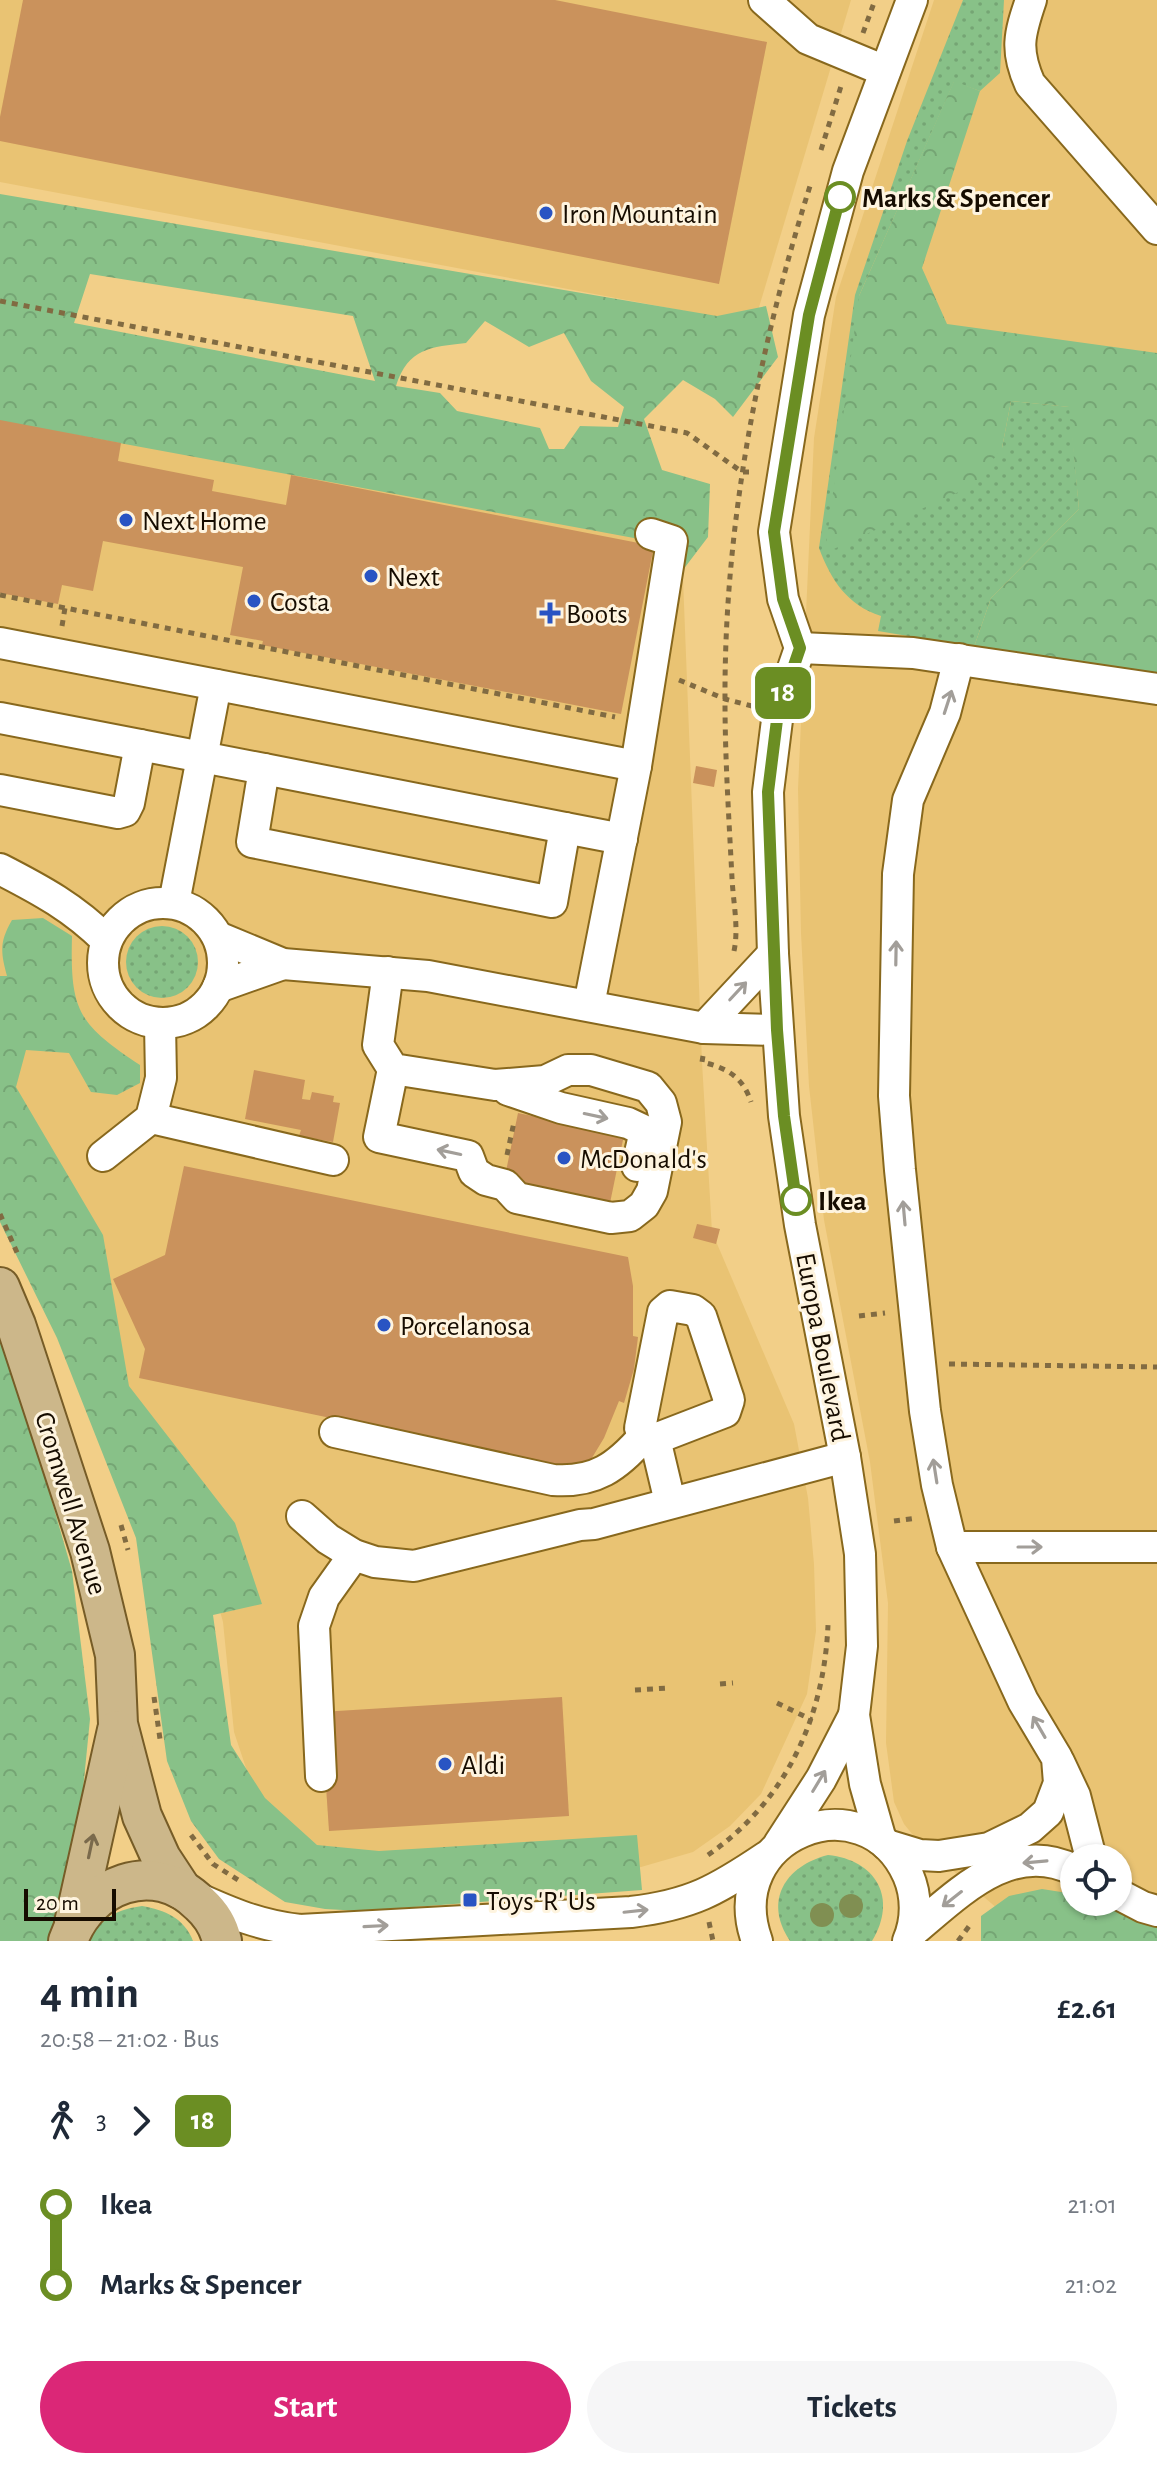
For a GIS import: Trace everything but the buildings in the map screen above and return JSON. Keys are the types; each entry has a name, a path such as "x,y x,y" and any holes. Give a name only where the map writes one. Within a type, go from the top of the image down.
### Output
{"main road":[{"name":"Cromwell Avenue","path":"0,1287 16,1325 90,1551 115,1655 118,1724 142,1816 161,1858 187,1893 209,1913 222,1941"},
{"name":"Cromwell Avenue","path":"71,1932 118,1724"},
{"path":"71,1932 90,1903 110,1889 134,1881 159,1882 187,1893"}],"street":[{"path":"764,0 808,39 885,71"},
{"path":"912,0 848,171 809,315 774,532 783,599 800,648 913,653 1157,689"},
{"path":"1031,0 1019,40 1020,63 1030,84 1157,229"},
{"path":"589,1005 636,766 672,541 651,534"},
{"path":"0,643 636,766"},
{"name":"Europa Boulevard","path":"800,648 778,712 768,792 773,954 784,1116 800,1225 845,1457 860,1554 862,1646 854,1715 865,1784 884,1843 903,1863 912,1885 916,1908 910,1936"},
{"path":"959,659 945,713 908,800 898,874 894,1096 919,1364 937,1485 952,1547 1023,1701 1057,1758 1075,1796 1087,1844"},
{"path":"174,903 216,685"},
{"path":"0,718 622,839"},
{"path":"0,790 118,813 125,811 140,745"},
{"path":"264,769 252,842 537,900 552,902 565,828"},
{"path":"0,869 81,915 106,940"},
{"path":"153,903 174,903 192,909 207,921 218,937 223,953 223,971 209,1003 195,1015 178,1022 160,1024 141,1020 124,1011 112,996 104,978 102,959 106,940 117,922 133,909 153,903"},
{"path":"218,937 283,964 428,976 704,1028 777,1030"},
{"path":"704,1028 773,954"},
{"path":"218,987 283,964"},
{"path":"388,972 378,1045 393,1069 379,1137 468,1156 474,1172 486,1180 612,1210 627,1208 645,1131 642,1112 629,1100 589,1090 569,1090 540,1100 495,1085 393,1069"},
{"path":"103,1156 151,1118 161,1078 160,1024"},
{"path":"495,1085 545,1081 568,1070 591,1070 648,1087 661,1103 666,1122 652,1191 644,1205 630,1216 611,1218 517,1198 505,1185"},
{"path":"151,1118 333,1160"},
{"path":"335,1432 574,1482 614,1466 649,1437 670,1502"},
{"path":"302,1516 328,1539 354,1555 375,1562 414,1566 594,1524 845,1457"},
{"path":"952,1547 1157,1547"},
{"path":"321,1776 314,1626 324,1597 354,1555"},
{"name":"Europa Boulevard","path":"187,1893 243,1919 300,1930 660,1909 704,1896 772,1851 821,1779 854,1715"},
{"path":"757,1941 751,1924 750,1900 755,1877 772,1851 802,1830 829,1824 857,1828 884,1843 920,1855 939,1856 989,1848 1030,1828 1048,1812 1059,1783 1057,1758"},
{"path":"910,1936 956,1895 994,1869 1043,1859 1060,1865"},
{"path":"1132,1901 1157,1911"}],"path":[{"path":"870,16 875,0"},
{"path":"0,301 687,433 742,472 727,630 725,699 735,946 731,963"},
{"path":"0,595 643,723"},
{"path":"651,673 669,676 725,699"},
{"path":"859,1316 898,1312"},
{"path":"919,1364 1157,1367"},
{"path":"894,1521 925,1516"},
{"path":"698,1862 733,1837 763,1808 791,1763 812,1720 827,1658 829,1619"},
{"path":"720,1684 733,1683"},
{"path":"635,1690 669,1688"},
{"path":"777,1703 812,1720"},
{"path":"958,1941 973,1922"}],"shaded area":[{"name":"Iron Mountain","path":"0,0 851,0 754,324 0,182"},
{"path":"934,0 1157,0 1157,1941 1005,1915 917,1840 904,1824 894,1802 886,1743 888,1603 870,1462 824,1220 809,1086 798,789 814,438 836,297"},
{"path":"0,401 681,528 702,1062 712,1232 794,1424 808,1498 816,1631 807,1694 761,1794 730,1826 693,1852 641,1867 359,1879 303,1857 253,1789 234,1732 223,1622 198,1531 101,1397 0,1090"}],"green space":[{"path":"963,0 1004,0 1000,73 980,91 954,82 859,296 1002,448 1011,401 1070,407 1079,509 991,598 974,647 878,631 881,616 859,605 842,590 819,548 855,295 907,141"},
{"path":"954,81 980,91 922,268 947,324 1157,353 1157,678 974,647 991,598 1079,509 1069,407 1011,401 1002,448 974,485 825,553 859,296"},
{"path":"0,194 717,316 766,306 778,357 733,417 715,399 683,380 644,419 662,470 710,484 708,537 670,587 661,543 0,421","holes":["90,274 353,316 375,381 74,323","485,321 529,347 564,333 591,381 624,407 618,427 580,426 564,449 549,449 540,428 457,411 440,393 396,386 401,373 414,357 432,348 466,343"]},
{"path":"43,918 72,936 73,982 82,1013 103,1038 140,1065 140,1083 117,1095 91,1092 69,1053 26,1050 16,1087 103,1235 129,1386 235,1523 262,1604 213,1615 231,1745 265,1798 317,1845 379,1851 637,1835 642,1890 361,1911 325,1909 285,1902 219,1859 191,1821 167,1761 136,1538 57,1338 0,1222 0,976 7,976 2,946 12,920"},
{"path":"162,926 188,936 198,962 188,988 162,998 136,988 126,962 136,936"},
{"path":"0,1340 19,1387 72,1571 90,1719 79,1830 52,1941 0,1941"},
{"path":"828,1855 859,1864 878,1884 883,1910 872,1941 790,1941 782,1926 778,1912 779,1899 790,1876 800,1867"},
{"path":"1042,1889 1060,1892 1060,1916 1132,1916 1132,1913 1157,1923 1157,1941 981,1941 981,1916 1009,1896"},
{"path":"142,1906 173,1916 193,1941 90,1941 99,1926 111,1916"}],"bus line":[{"name":"18","path":"796,1200 784,1116 777,1030 768,792 778,712 800,648 783,599 774,532 809,315 840,197"}],"place":[{"name":"Marks & Spencer","path":"840,197"},
{"name":"Iron Mountain","path":"546,213"},
{"name":"Next Home","path":"126,520"},
{"name":"Next","path":"371,576"},
{"name":"Costa","path":"254,601"},
{"name":"Boots","path":"550,613"},
{"name":"McDonald's","path":"564,1158"},
{"name":"Ikea","path":"796,1200"},
{"name":"Porcelanosa","path":"384,1325"},
{"name":"Aldi","path":"445,1764"},
{"name":"Toys 'R' Us","path":"470,1900"}]}
